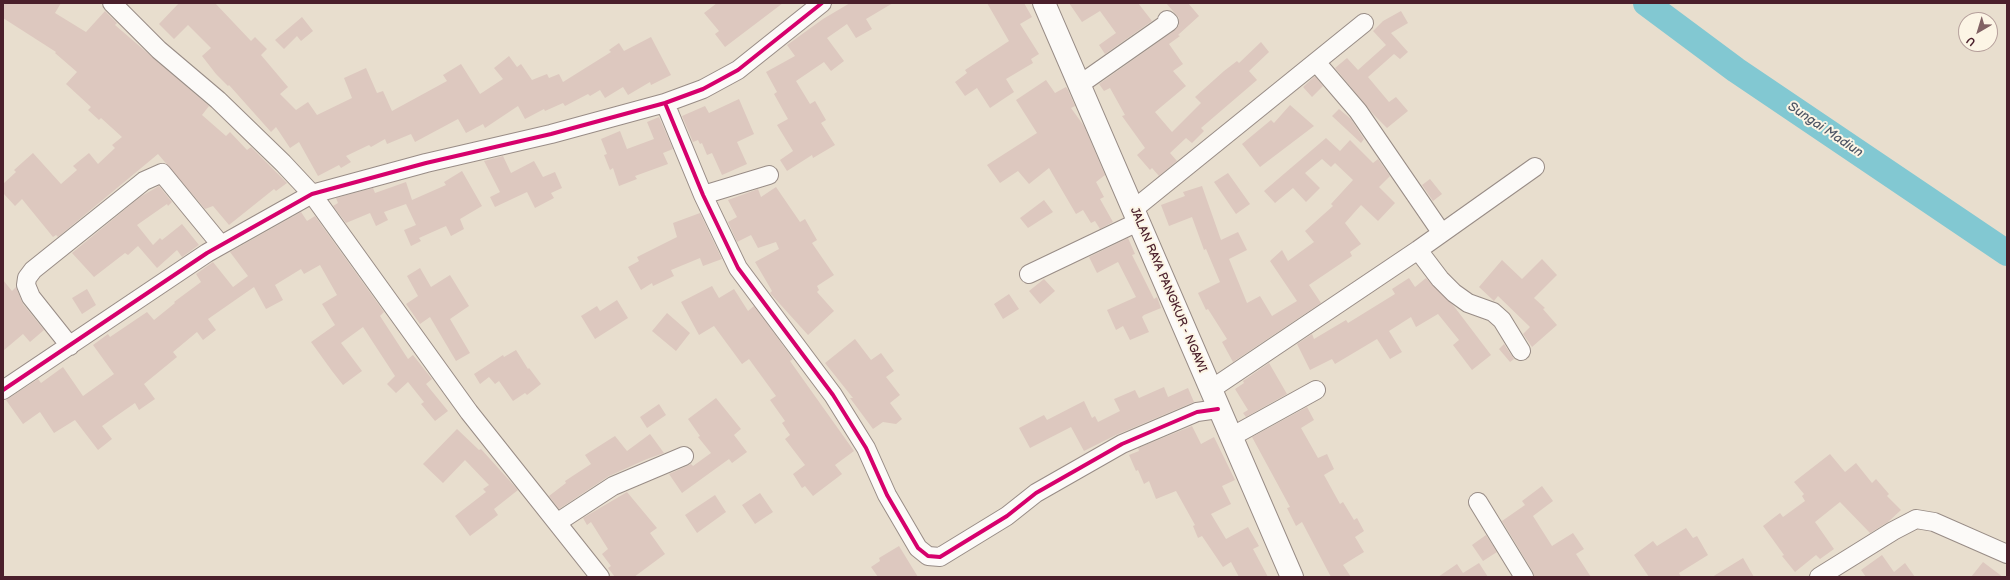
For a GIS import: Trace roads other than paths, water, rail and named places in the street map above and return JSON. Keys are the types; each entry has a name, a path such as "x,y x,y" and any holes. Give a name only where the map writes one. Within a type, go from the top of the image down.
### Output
{"main road":[{"name":"JALAN RAYA PANGKUR - NGAWI","path":"1044,3 1292,577"}],"street":[{"path":"112,3 159,50 218,100 283,163 312,194 469,412 558,522 600,577"},
{"path":"3,390 221,245 312,194 426,163 507,145 665,103 703,89 738,70 822,3"},
{"path":"1079,85 1169,22 1167,20"},
{"path":"1029,274 1136,215 1364,23"},
{"path":"1316,62 1358,111 1441,232"},
{"path":"665,103 704,195 738,268 833,395 866,448 887,495 918,548 928,556 940,557 1007,516 1036,493 1122,444 1197,412 1441,232 1535,167"},
{"path":"70,346 31,297 26,285 27,278 33,270 144,181 162,173 221,245"},
{"path":"704,195 768,175"},
{"path":"1418,250 1440,279 1454,293 1468,303 1493,312 1502,320 1521,351"},
{"path":"1231,437 1316,390"},
{"path":"558,522 612,486 684,456"},
{"path":"1478,502 1524,577"},
{"path":"1819,577 1893,530 1916,519 1934,522 2007,554"}],"waterway":[{"name":"Sungai Madiun","path":"1646,3 1736,70 2007,253"}]}
